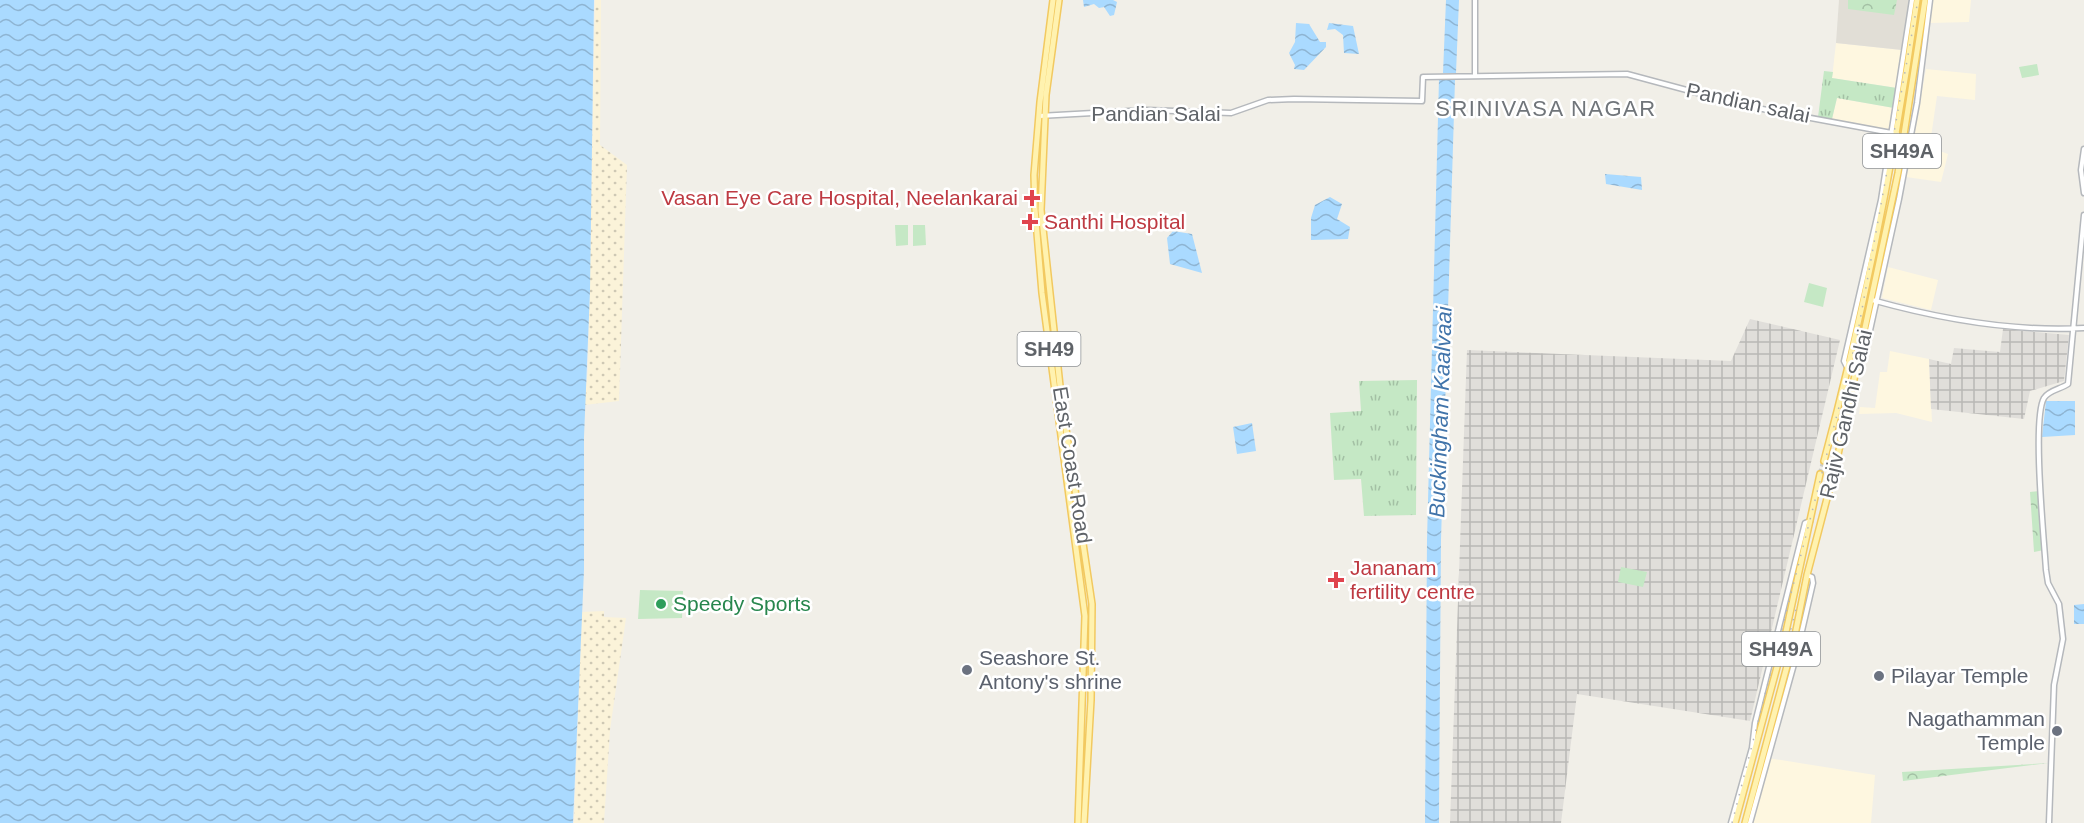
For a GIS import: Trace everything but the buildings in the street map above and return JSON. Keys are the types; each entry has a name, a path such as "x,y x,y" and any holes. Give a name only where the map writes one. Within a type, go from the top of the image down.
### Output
{"main road":[{"name":"Rajiv Gandhi Salai","path":"1824,461 1848,368 1895,133 1900,121 1917,0"},
{"name":"Rajiv Gandhi Salai","path":"1745,823 1794,640 1807,575 1833,476 1857,359 1874,300 1927,0"},
{"name":"East Coast Road","path":"1056,1 1034,176 1038,259 1086,616 1078,823"},
{"name":"East Coast Road","path":"1042,116 1040,183 1044,259 1092,620 1084,823"},
{"path":"1900,121 1907,123"},
{"path":"1838,410 1846,412"},
{"name":"Rajiv Gandhi Salai","path":"1735,823 1784,641 1820,474"},
{"path":"1749,775 1757,777"}],"street":[{"path":"1474,75 1475,0"},
{"path":"1895,133 1912,0"},
{"path":"1927,0 1917,103 1874,300 1952,318 2021,328 2084,327"},
{"name":"Pandian salai","path":"1423,77 1627,74 1746,106 1895,133"},
{"name":"Pandian Salai","path":"1042,116 1147,110 1231,113 1268,100 1422,101 1423,77"},
{"path":"2084,149 2081,171 2084,193"},
{"path":"2049,823 2058,654 2062,649 2058,599 2049,583 2046,570 2040,419 2043,400 2048,393 2068,384 2084,215"},
{"path":"1750,823 1796,657 1813,583 1812,577 1807,575"},
{"path":"1731,823 1753,751"}],"shaded area":[{"path":"1839,0 1910,0 1902,50 1836,43"},
{"path":"1933,0 1971,0 1969,22 1930,23"},
{"path":"1836,43 1902,50 1897,88 1832,78"},
{"path":"1926,69 1976,74 1975,100 1937,96 1931,137 1914,135"},
{"path":"1837,98 1894,108 1890,130 1832,119"},
{"path":"1913,141 1948,154 1941,182 1906,177"},
{"path":"1888,267 1938,280 1931,310 1882,298"},
{"path":"1750,319 1840,340 1750,721 1577,694 1561,823 1450,823 1467,350 1731,361"},
{"path":"2003,329 2069,335 2064,381 2030,391 2024,419 1931,409 1929,359 1951,364 1954,348 2000,352"},
{"path":"1890,351 1929,359 1932,422 1896,413 1859,414 1860,407 1875,408 1880,372 1887,372"},
{"path":"1768,758 1875,775 1871,823 1751,823"}],"green space":[{"path":"1848,0 1897,0 1894,15 1848,9"},
{"path":"2037,64 2039,75 2022,78 2019,67"},
{"path":"1824,71 1833,72 1832,78 1897,88 1894,108 1837,98 1832,119 1818,117"},
{"path":"895,225 908,225 908,245 896,246"},
{"path":"913,225 925,225 926,245 913,246"},
{"path":"1809,283 1827,288 1823,307 1804,302"},
{"path":"1417,380 1416,515 1364,516 1361,479 1334,480 1330,413 1361,411 1359,381"},
{"path":"2040,491 2044,550 2034,552 2030,492"},
{"path":"1621,567 1647,572 1643,587 1618,582"},
{"name":"Speedy Sports","path":"640,590 683,591 682,618 638,619"},
{"path":"2049,763 1903,781 1902,772"}],"sand":[{"path":"595,0 601,0 600,145 627,165 619,401 584,405 588,370"},
{"path":"604,611 604,617 626,618 610,730 604,823 574,823 582,612"}],"water":[{"path":"0,0 594,0 590,291 584,437 584,570 573,823 0,823"},
{"path":"1083,0 1113,0 1117,2 1114,15 1110,16 1104,7 1099,8 1094,4 1084,7"},
{"path":"1446,0 1459,0 1456,73 1443,73"},
{"path":"1296,23 1309,24 1320,42 1326,42 1326,47 1304,70 1294,69 1295,65 1289,53 1295,42"},
{"path":"1329,23 1353,26 1359,54 1344,53 1343,35 1335,29 1327,30"},
{"name":"Buckingham Kaalvaai","path":"1439,79 1455,80 1441,540 1439,823 1425,823 1427,540"},
{"path":"1605,174 1641,177 1642,190 1606,184"},
{"path":"1330,197 1342,204 1337,219 1350,227 1348,239 1311,240 1311,218 1315,205"},
{"path":"1173,231 1192,234 1202,273 1170,264 1167,238"},
{"path":"2046,401 2075,401 2075,435 2042,437"},
{"path":"1252,423 1256,451 1237,454 1233,427"},
{"path":"2084,604 2084,624 2074,624 2074,605"}],"tunnel":[{"path":"1820,474 1824,461"}],"railway":[{"path":"1732,823 1857,337 1918,0"},
{"path":"1786,648 1797,605"}],"place":[{"name":"Vasan Eye Care Hospital, Neelankarai","path":"1032,198"},
{"name":"Santhi Hospital","path":"1030,222"},
{"name":"Jananam fertility centre","path":"1336,580"},
{"name":"Speedy Sports","path":"661,604"},
{"name":"Seashore St. Antony's shrine","path":"967,670"},
{"name":"Pilayar Temple","path":"1879,676"},
{"name":"Nagathamman Temple","path":"2057,731"}],"district":[{"name":"SRINIVASA NAGAR","path":"1546,108"}]}
